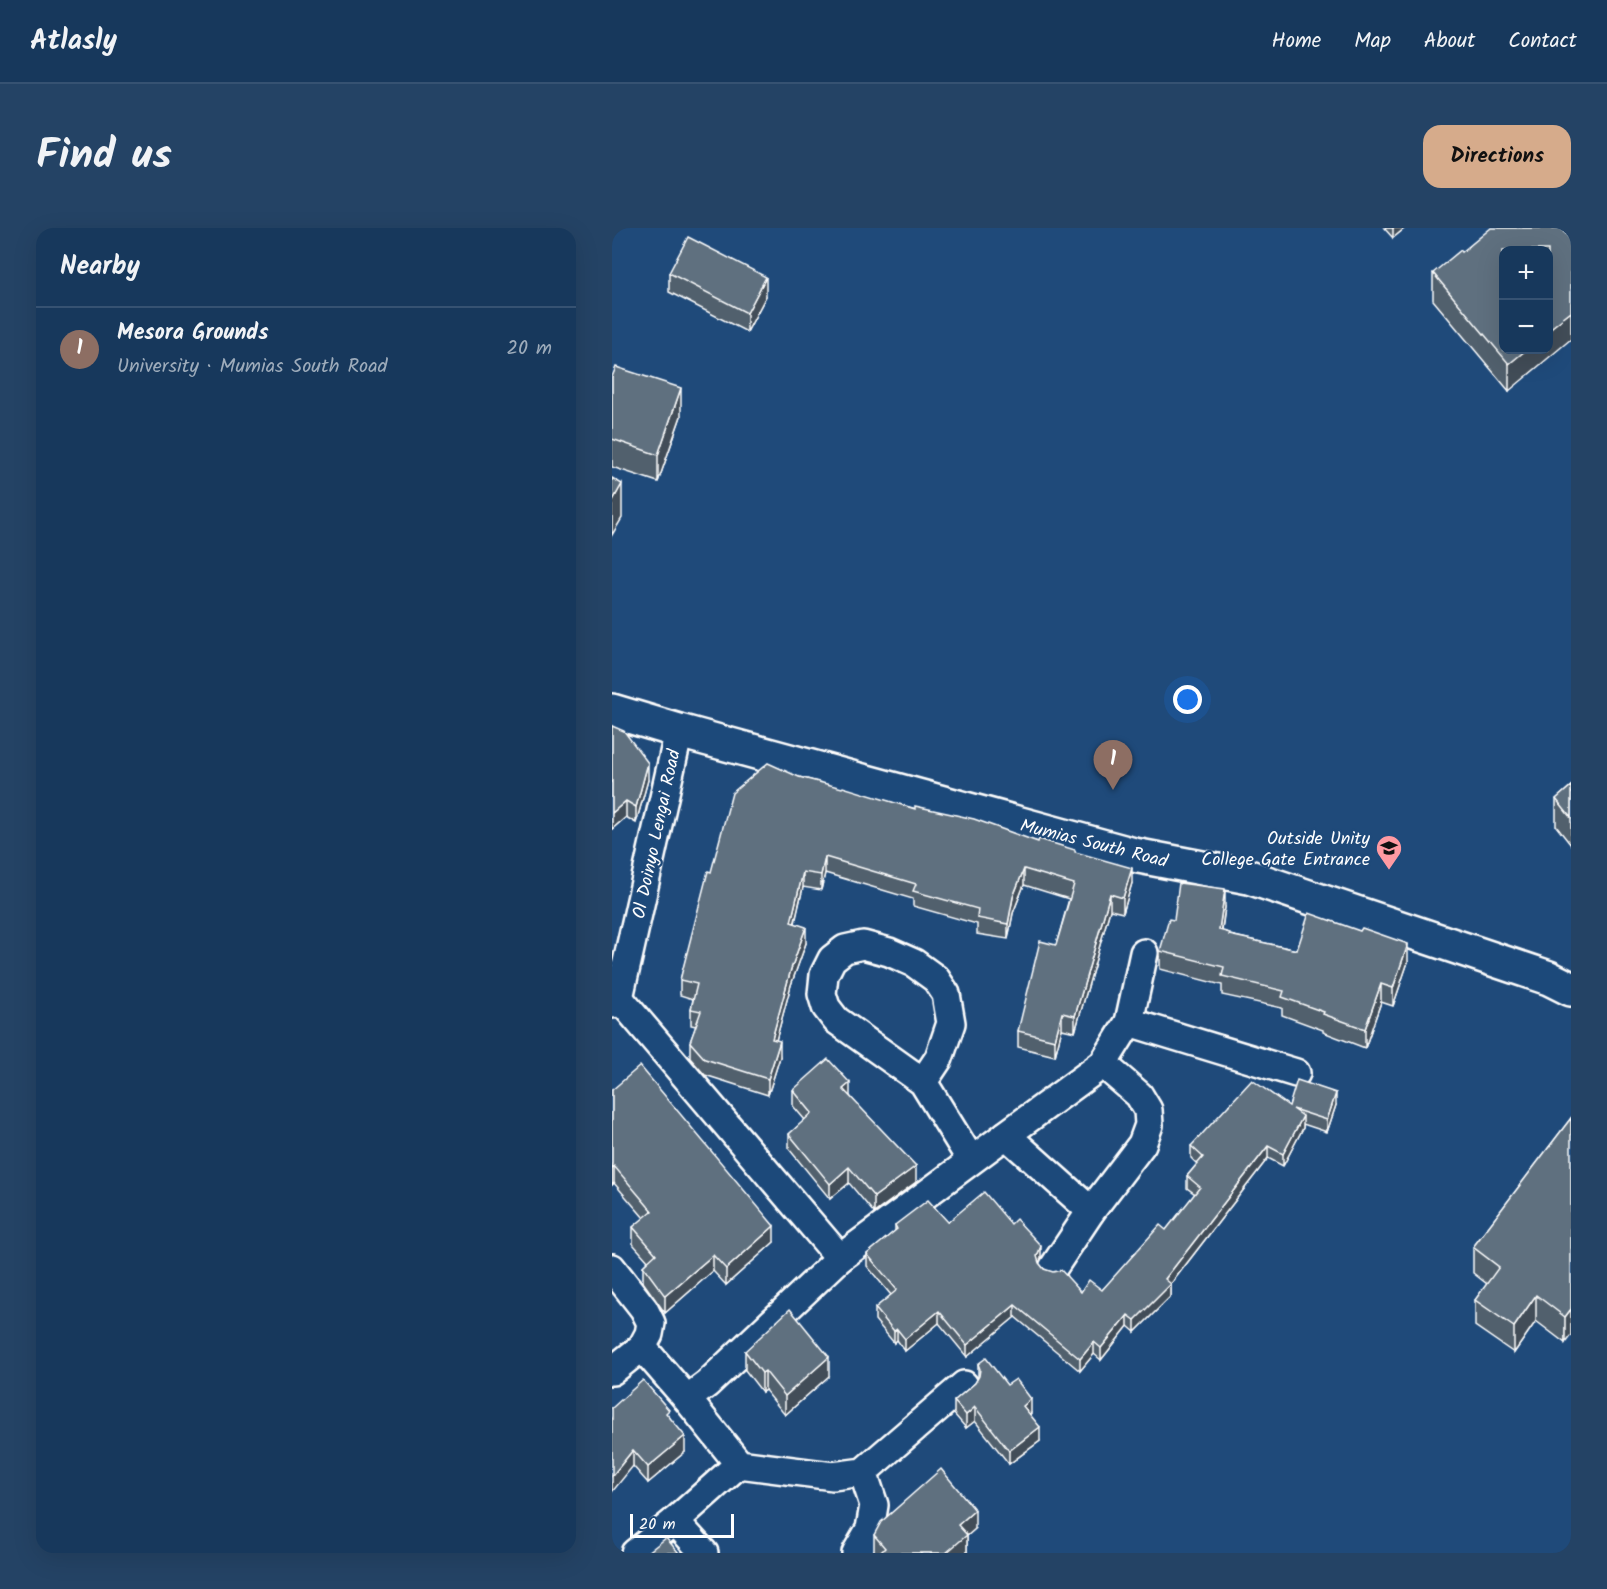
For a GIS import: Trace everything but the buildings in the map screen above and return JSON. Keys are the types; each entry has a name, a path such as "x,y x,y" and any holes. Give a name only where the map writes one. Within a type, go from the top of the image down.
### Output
{"main road":[{"name":"Mumias South Road","path":"612,711 1134,855 1249,877 1549,978 1571,989"}],"street":[{"name":"Ol Doinyo Lengai Road","path":"616,1001 678,731"},
{"path":"923,1082 939,1058 951,1023 946,994 936,979 915,963 889,952 863,945 845,949 832,959 824,975 822,994 826,1007 836,1020 923,1082 971,1160"},
{"path":"687,1399 707,1384 840,1258 1103,1064 1129,1022 1144,953"},
{"path":"616,1001 840,1258"},
{"path":"1129,1022 1296,1072"},
{"path":"1053,1268 1091,1211 1142,1144 1149,1125 1148,1110 1138,1095 1103,1064"},
{"path":"1006,1135 1091,1211"},
{"path":"612,1268 644,1309 651,1323 649,1334 642,1347 612,1371"},
{"path":"642,1347 739,1464 833,1476 863,1472 964,1385"},
{"path":"635,1553 739,1464"},
{"path":"856,1553 870,1529 874,1505 863,1472"},
{"path":"675,1521 704,1553"}],"place":[{"name":"Mesora Grounds","path":"1113,790"},
{"name":"Outside Unity College Gate Entrance","path":"1389,871"}]}
